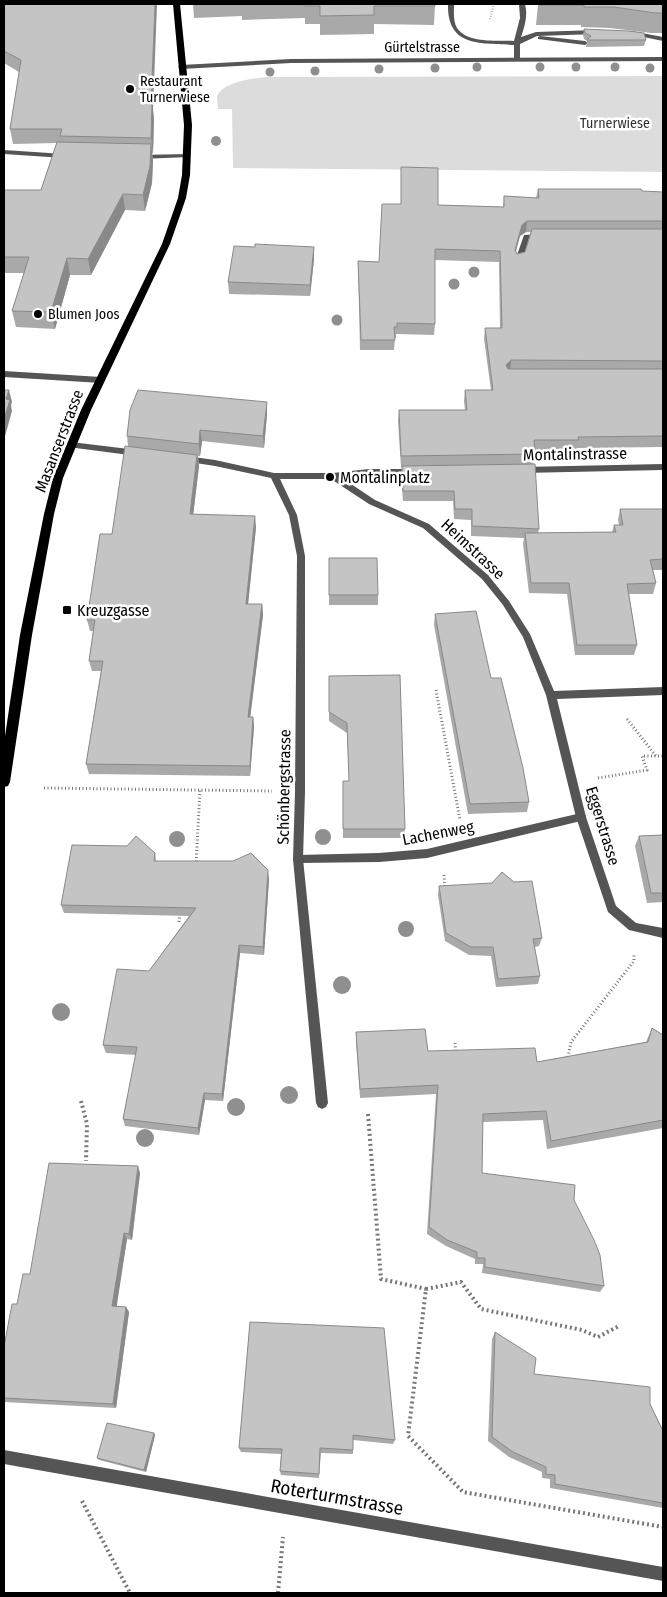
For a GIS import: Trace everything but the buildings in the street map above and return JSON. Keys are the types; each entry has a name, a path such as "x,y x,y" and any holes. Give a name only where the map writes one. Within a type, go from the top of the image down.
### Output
{"main road":[{"name":"Masanserstrasse","path":"4,782 26,634 47,523 58,478 101,380 166,244 175,220 186,175 188,125 176,4"}],"street":[{"path":"451,4 452,21 455,30 463,37 476,40 520,41 546,38 585,43"},
{"path":"518,59 516,51 520,41 522,4"},
{"path":"520,41 536,34 601,32"},
{"path":"628,33 663,38"},
{"name":"Gürtelstrasse","path":"181,67 291,61 663,59"},
{"path":"4,152 73,156"},
{"path":"135,157 188,156"},
{"path":"519,261 526,236 546,236"},
{"path":"4,374 101,380"},
{"path":"71,445 148,454"},
{"path":"176,458 215,462 274,476 333,476 369,472 427,471"},
{"name":"Montalinstrasse","path":"513,470 663,467"},
{"name":"Schönbergstrasse","path":"274,476 293,515 301,556 298,859 322,1103"},
{"name":"Heimstrasse","path":"333,476 372,502 426,526 485,577 506,603 526,636 551,695"},
{"path":"551,695 663,691"},
{"name":"Eggerstrasse","path":"551,695 581,817 612,909 634,927 663,933"},
{"name":"Lachenweg","path":"298,859 406,856 464,845 553,821 581,817"},
{"name":"Roterturmstrasse","path":"4,1457 663,1574"}],"path":[{"path":"490,22 494,4"},
{"path":"436,690 464,845"},
{"path":"611,693 612,703 656,756"},
{"path":"573,786 603,777 647,770 642,756 663,756"},
{"path":"44,788 300,792"},
{"path":"196,866 200,790"},
{"path":"441,850 446,898"},
{"path":"179,922 181,904"},
{"path":"570,1068 568,1051 571,1042 634,961 634,927"},
{"path":"455,1043 457,1063"},
{"path":"81,1101 87,1124 86,1161"},
{"path":"368,1114 382,1279 426,1288 462,1282 481,1309 582,1330 598,1337 618,1326"},
{"path":"426,1288 408,1436 463,1492 663,1527"},
{"path":"86,1472 79,1496 130,1593"},
{"path":"278,1593 286,1508"}],"green space":[{"name":"Turnerwiese","path":"663,76 663,172 233,168 232,109 218,109 217,98 220,92 231,84 268,77"}],"place":[{"name":"Restaurant Turnerwiese","path":"130,89"},
{"name":"Blumen Joos","path":"38,314"},
{"name":"Montalinplatz","path":"330,477"},
{"name":"Kreuzgasse","path":"67,610"}]}
